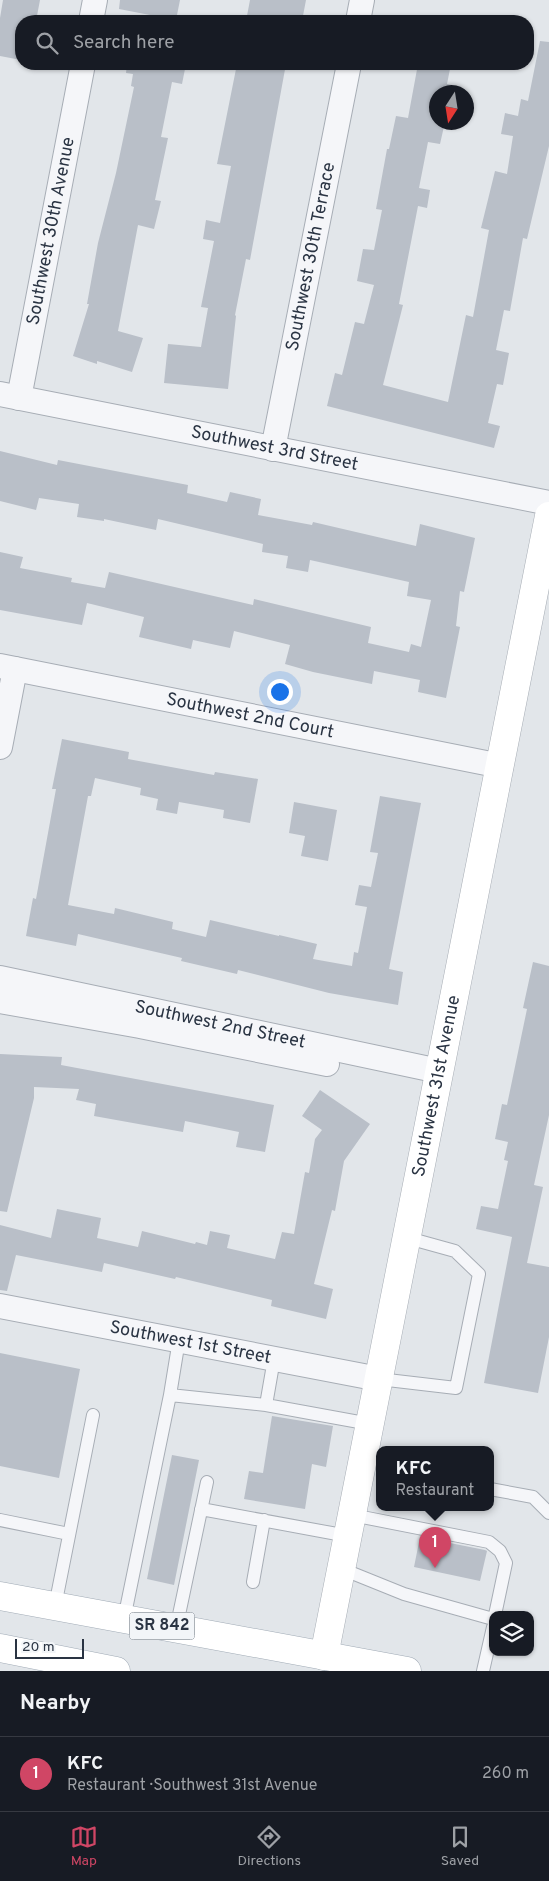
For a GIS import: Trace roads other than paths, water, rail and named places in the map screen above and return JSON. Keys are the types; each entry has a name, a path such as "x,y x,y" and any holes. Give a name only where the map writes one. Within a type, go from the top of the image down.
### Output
{"main road":[{"name":"Southwest 31st Avenue","path":"323,1663 350,1525 366,1466 370,1424 549,516"},
{"name":"SR 842","path":"0,1596 176,1628 323,1663 407,1671"},
{"path":"0,1648 116,1671"}],"street":[{"path":"92,15 95,0"},
{"path":"359,15 362,0"},
{"name":"Southwest 30th Avenue","path":"10,396 82,70"},
{"name":"Southwest 30th Terrace","path":"273,449 348,70"},
{"name":"Southwest 3rd Street","path":"10,396 549,503"},
{"path":"0,747 7,668"},
{"name":"Southwest 2nd Court","path":"7,668 501,766"},
{"name":"Southwest 2nd Street","path":"0,978 438,1078"},
{"name":"Southwest 2nd Street","path":"0,1001 438,1078"},
{"name":"Southwest 1st Street","path":"0,1306 380,1379"}],"lane":[{"path":"380,1379 456,1388 468,1331 479,1274 455,1251 408,1238"},
{"path":"124,1619 170,1395 179,1340"},
{"path":"266,1405 274,1359"},
{"path":"170,1395 266,1405 370,1424"},
{"path":"55,1606 93,1415"},
{"path":"176,1628 207,1482"},
{"path":"494,1490 533,1497 549,1513"},
{"path":"201,1509 264,1520 350,1525 489,1542 500,1551 506,1563 497,1611"},
{"path":"0,1520 69,1534"},
{"path":"252,1582 264,1520"},
{"path":"342,1569 404,1594 489,1618"},
{"path":"483,1671 489,1645"}],"place":[{"name":"KFC","path":"435,1568"}]}
